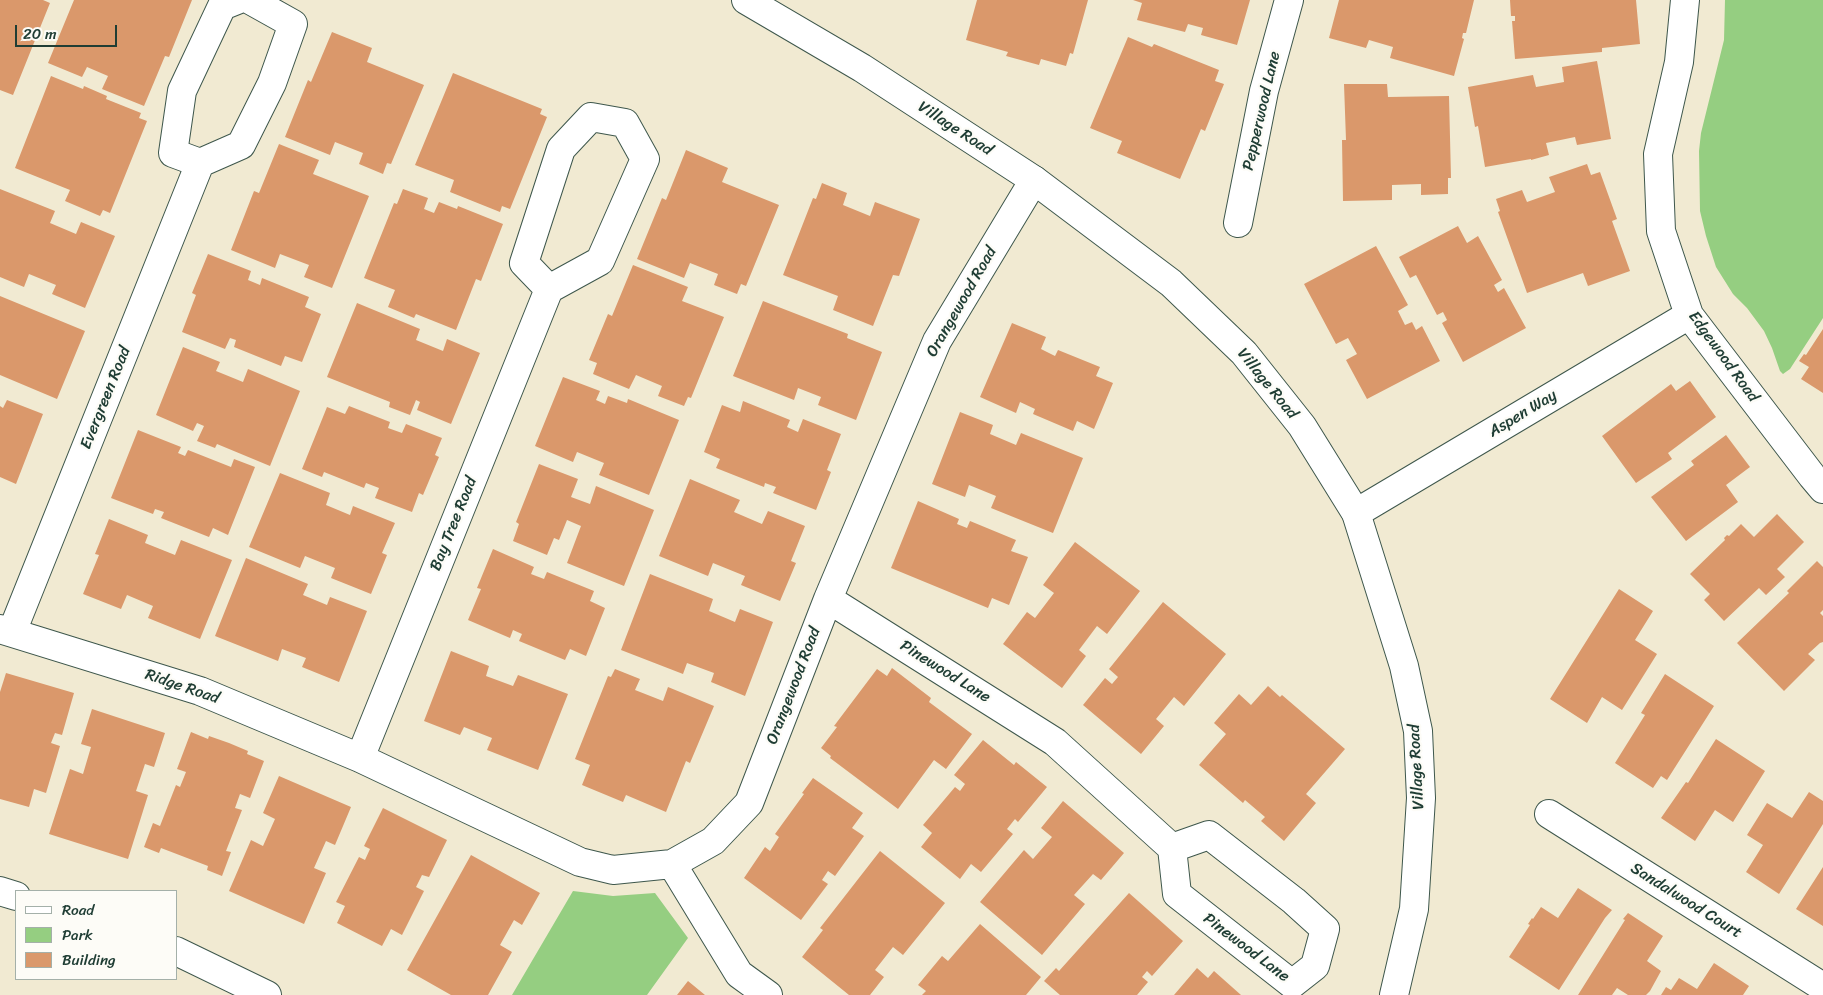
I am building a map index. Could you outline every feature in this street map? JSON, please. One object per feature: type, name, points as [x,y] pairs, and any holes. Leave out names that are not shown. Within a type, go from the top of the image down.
[{"type":"street","points":[[237,0],[222,6],[182,91],[172,153],[200,163],[241,145],[272,83],[293,24],[250,0]]},
{"type":"street","name":"Village Road","points":[[746,0],[862,68],[1034,180],[1170,284],[1244,353],[1302,426],[1356,513],[1404,666],[1418,731],[1422,798],[1414,909],[1394,995]]},
{"type":"street","name":"Pepperwood Lane","points":[[1238,223],[1264,91],[1289,0]]},
{"type":"street","name":"Edgewood Road","points":[[1685,0],[1680,62],[1658,154],[1660,231],[1689,315],[1823,489]]},
{"type":"street","points":[[591,117],[625,123],[645,159],[600,261],[549,290],[524,263],[561,149],[591,117]]},
{"type":"street","name":"Evergreen Road","points":[[6,631],[200,163]]},
{"type":"street","name":"Orangewood Road","points":[[360,758],[580,862],[613,870],[672,864],[713,841],[749,803],[828,599],[936,341],[1034,180]]},
{"type":"street","name":"Bay Tree Road","points":[[360,758],[549,290]]},
{"type":"street","name":"Aspen Way","points":[[1356,513],[1689,315]]},
{"type":"street","name":"Pinewood Lane","points":[[828,599],[1054,742],[1172,848],[1177,894],[1292,984],[1315,966],[1325,929],[1294,902],[1209,835],[1172,848]]},
{"type":"street","name":"Ridge Road","points":[[6,631],[200,691],[360,758]]},
{"type":"street","name":"Sandalwood Court","points":[[1549,814],[1823,987]]},
{"type":"street","points":[[672,864],[740,974],[768,995]]},
{"type":"street","points":[[0,891],[15,896]]},
{"type":"street","points":[[178,952],[267,995]]},
{"type":"green space","points":[[1725,0],[1823,0],[1823,318],[1790,369],[1783,374],[1780,371],[1764,331],[1747,308],[1733,294],[1716,267],[1700,211],[1699,151],[1701,133],[1724,40]]},
{"type":"green space","points":[[573,891],[613,896],[655,893],[688,938],[647,995],[512,995]]},
{"type":"building","points":[[0,0],[43,0],[50,3],[13,95],[0,90]]},
{"type":"building","points":[[74,0],[192,0],[169,57],[165,56],[144,106],[102,89],[108,76],[87,67],[82,77],[48,63]]},
{"type":"building","points":[[977,0],[1088,0],[1073,54],[1070,53],[1066,66],[1041,59],[1039,65],[1006,56],[1008,52],[966,40]]},
{"type":"building","points":[[1133,0],[1250,0],[1237,45],[1201,35],[1203,28],[1188,24],[1185,32],[1137,20],[1142,3]]},
{"type":"building","points":[[1339,0],[1474,0],[1466,33],[1463,33],[1462,38],[1464,39],[1454,76],[1390,58],[1393,47],[1369,40],[1366,48],[1329,38]]},
{"type":"building","points":[[1510,0],[1636,0],[1640,44],[1602,48],[1602,52],[1515,59],[1512,21],[1515,21],[1515,16],[1511,16]]},
{"type":"building","points":[[332,32],[372,48],[367,62],[424,85],[391,164],[387,163],[383,174],[359,164],[363,153],[335,142],[330,155],[285,137],[308,80],[311,82]]},
{"type":"building","points":[[1128,37],[1152,47],[1154,44],[1219,70],[1215,81],[1224,84],[1205,131],[1201,129],[1180,179],[1117,153],[1122,141],[1090,128]]},
{"type":"building","points":[[1597,61],[1611,139],[1577,145],[1575,137],[1546,143],[1549,155],[1531,160],[1485,167],[1478,126],[1475,127],[1468,87],[1533,75],[1536,87],[1564,82],[1562,67]]},
{"type":"building","points":[[453,73],[542,109],[540,114],[547,117],[510,209],[502,206],[500,212],[450,192],[454,180],[415,165]]},
{"type":"building","points":[[51,76],[83,89],[84,86],[107,96],[106,99],[141,113],[139,118],[147,121],[110,213],[103,210],[100,216],[65,201],[70,190],[15,168]]},
{"type":"building","points":[[1344,84],[1387,84],[1388,97],[1449,96],[1451,178],[1448,178],[1448,194],[1421,195],[1421,184],[1392,185],[1392,200],[1343,201],[1342,140],[1346,140]]},
{"type":"building","points":[[279,144],[319,160],[313,174],[369,196],[332,288],[304,277],[309,265],[280,254],[275,268],[231,250],[254,191],[259,193]]},
{"type":"building","points":[[686,150],[728,168],[722,182],[779,205],[746,286],[741,284],[737,294],[714,285],[718,274],[690,263],[684,278],[637,259],[662,198],[666,200]]},
{"type":"building","points":[[1587,164],[1591,175],[1600,172],[1617,219],[1612,221],[1630,271],[1588,286],[1583,273],[1527,293],[1498,212],[1500,211],[1496,199],[1522,190],[1527,202],[1555,192],[1549,177]]},
{"type":"building","points":[[822,183],[847,193],[843,205],[870,216],[875,202],[920,219],[899,276],[893,275],[873,326],[833,310],[838,296],[783,275],[813,198],[816,199]]},
{"type":"building","points":[[0,189],[55,211],[50,223],[76,234],[81,222],[115,236],[85,308],[52,294],[56,285],[29,274],[24,287],[0,277]]},
{"type":"building","points":[[403,189],[428,198],[424,209],[434,213],[439,202],[457,209],[458,206],[503,224],[481,281],[476,279],[456,330],[416,314],[414,318],[388,307],[395,290],[364,278],[394,203],[397,204]]},
{"type":"building","points":[[1458,226],[1467,243],[1478,236],[1502,280],[1494,285],[1498,292],[1504,288],[1526,328],[1463,362],[1442,323],[1447,320],[1443,312],[1437,315],[1416,275],[1410,278],[1399,257]]},
{"type":"building","points":[[1376,246],[1408,305],[1398,311],[1405,325],[1412,322],[1416,330],[1422,326],[1440,361],[1367,399],[1346,360],[1357,354],[1348,338],[1336,344],[1304,284]]},
{"type":"building","points":[[208,254],[251,271],[248,280],[260,285],[262,278],[309,297],[305,307],[321,314],[302,362],[285,356],[281,366],[234,347],[236,340],[230,338],[225,349],[182,332],[196,295],[192,293]]},
{"type":"building","points":[[633,265],[688,287],[682,301],[724,317],[691,398],[688,397],[684,406],[658,396],[662,386],[636,375],[629,389],[593,374],[597,363],[589,360],[608,314],[612,316]]},
{"type":"building","points":[[0,296],[85,331],[57,399],[0,375]]},
{"type":"building","points":[[763,301],[848,334],[847,338],[882,352],[856,420],[818,405],[821,397],[798,388],[794,400],[733,376]]},
{"type":"building","points":[[357,303],[420,329],[416,340],[443,351],[447,339],[480,353],[451,424],[417,410],[420,402],[416,400],[410,415],[389,407],[390,402],[327,377]]},
{"type":"building","points":[[1012,323],[1046,337],[1041,349],[1055,356],[1058,350],[1100,367],[1096,376],[1113,383],[1094,429],[1077,421],[1073,431],[1033,414],[1035,409],[1020,402],[1016,413],[980,397]]},
{"type":"building","points":[[1823,329],[1823,393],[1801,379],[1809,367],[1799,361],[1804,354],[1806,355]]},
{"type":"building","points":[[183,347],[220,362],[216,371],[243,382],[248,369],[300,391],[270,466],[217,444],[215,448],[197,441],[204,426],[197,423],[193,431],[156,415]]},
{"type":"building","points":[[563,377],[600,391],[596,400],[605,404],[608,396],[627,403],[628,399],[679,420],[649,495],[599,475],[604,463],[577,452],[573,462],[535,446]]},
{"type":"building","points":[[1690,381],[1716,417],[1668,453],[1672,459],[1636,483],[1602,436],[1671,384],[1676,391]]},
{"type":"building","points":[[7,400],[43,414],[16,484],[0,477],[0,406],[3,408]]},
{"type":"building","points":[[743,401],[790,420],[787,427],[798,432],[803,419],[841,434],[827,470],[831,472],[816,510],[773,493],[776,487],[765,483],[764,487],[716,468],[720,459],[704,452],[722,405],[740,412]]},
{"type":"building","points":[[349,406],[390,422],[388,428],[402,433],[406,424],[442,438],[435,455],[439,457],[423,495],[419,493],[412,512],[375,498],[379,488],[366,483],[364,488],[324,472],[322,477],[302,469],[327,407],[345,414]]},
{"type":"building","points":[[960,412],[993,425],[990,434],[1016,445],[1021,433],[1083,458],[1053,533],[991,508],[996,496],[969,485],[965,497],[932,484]]},
{"type":"building","points":[[138,430],[181,447],[178,453],[185,456],[188,450],[231,467],[234,459],[255,467],[228,535],[213,528],[209,537],[161,518],[164,512],[155,509],[153,514],[111,498]]},
{"type":"building","points":[[1726,435],[1750,467],[1726,485],[1738,502],[1686,541],[1651,497],[1694,465],[1691,461]]},
{"type":"building","points":[[539,464],[578,479],[571,497],[590,504],[596,486],[654,510],[624,586],[567,563],[581,526],[567,520],[559,540],[554,538],[547,555],[513,541],[519,524],[516,522]]},
{"type":"building","points":[[280,473],[330,493],[326,505],[350,515],[353,506],[395,523],[382,553],[387,555],[371,594],[331,578],[335,568],[305,556],[300,568],[249,547]]},
{"type":"building","points":[[690,479],[740,500],[734,512],[762,524],[768,511],[805,526],[791,561],[796,563],[780,601],[741,585],[745,576],[713,563],[708,576],[659,556]]},
{"type":"building","points":[[918,501],[959,519],[957,524],[967,528],[970,521],[1016,540],[1011,551],[1028,557],[1009,605],[992,598],[988,608],[891,568]]},
{"type":"building","points":[[1777,514],[1804,542],[1777,569],[1785,577],[1766,595],[1759,588],[1724,621],[1704,600],[1710,594],[1690,574],[1725,540],[1724,538],[1727,535],[1729,536],[1741,524],[1754,537]]},
{"type":"building","points":[[109,519],[148,535],[145,543],[175,555],[181,540],[232,560],[200,639],[148,618],[153,606],[127,595],[121,609],[83,594],[99,555],[95,554]]},
{"type":"building","points":[[1075,542],[1140,591],[1107,634],[1097,626],[1079,650],[1086,656],[1062,688],[1003,644],[1027,612],[1035,618],[1054,593],[1043,585]]},
{"type":"building","points":[[493,549],[534,567],[531,574],[544,579],[547,572],[594,591],[590,601],[605,608],[586,656],[570,649],[565,660],[519,641],[522,634],[513,630],[510,638],[468,620],[481,589],[477,588]]},
{"type":"building","points":[[246,558],[308,584],[303,595],[327,605],[330,597],[367,611],[339,682],[302,667],[306,658],[282,649],[278,661],[215,636]]},
{"type":"building","points":[[1817,561],[1823,567],[1823,610],[1820,613],[1823,616],[1823,642],[1808,654],[1815,660],[1784,691],[1737,643],[1789,593],[1787,591]]},
{"type":"building","points":[[650,574],[713,599],[709,611],[735,622],[740,609],[773,622],[745,696],[711,682],[714,673],[687,663],[683,674],[621,650]]},
{"type":"building","points":[[1619,589],[1653,611],[1635,640],[1657,654],[1622,710],[1602,697],[1587,723],[1550,699]]},
{"type":"building","points":[[1163,602],[1226,654],[1184,706],[1174,697],[1156,719],[1164,726],[1141,754],[1083,705],[1105,678],[1112,684],[1118,677],[1109,669]]},
{"type":"building","points":[[451,651],[489,666],[486,676],[513,686],[518,675],[568,694],[538,770],[487,750],[492,738],[464,727],[460,735],[424,721]]},
{"type":"building","points":[[892,668],[931,698],[929,702],[972,734],[946,769],[934,760],[898,809],[830,758],[831,756],[821,748],[837,727],[834,726],[877,669],[887,676]]},
{"type":"building","points":[[615,669],[640,679],[635,690],[663,701],[668,687],[714,706],[690,763],[686,761],[666,812],[626,795],[623,802],[582,785],[590,765],[575,759],[608,676],[611,677]]},
{"type":"building","points":[[6,673],[74,693],[62,735],[55,733],[51,743],[60,746],[46,793],[34,789],[29,807],[0,799],[0,692]]},
{"type":"building","points":[[1665,674],[1714,706],[1667,780],[1661,776],[1653,788],[1615,763],[1645,715],[1641,713]]},
{"type":"building","points":[[1268,686],[1280,697],[1282,695],[1345,749],[1306,794],[1316,803],[1284,841],[1261,821],[1265,817],[1245,800],[1243,803],[1199,765],[1226,734],[1214,723],[1239,694],[1251,705]]},
{"type":"building","points":[[92,709],[165,733],[154,767],[145,764],[136,791],[148,795],[128,859],[49,834],[70,769],[83,774],[91,747],[81,744]]},
{"type":"building","points":[[191,732],[208,739],[209,736],[229,743],[248,751],[247,754],[264,761],[250,798],[240,794],[235,808],[242,810],[226,851],[231,852],[222,876],[207,870],[208,866],[161,848],[159,853],[144,847],[153,823],[160,826],[176,785],[180,787],[186,772],[177,769]]},
{"type":"building","points":[[1716,739],[1765,771],[1733,822],[1715,810],[1695,841],[1661,818],[1686,782],[1688,783]]},
{"type":"building","points":[[983,740],[1014,765],[1016,762],[1047,787],[1018,822],[1015,819],[1007,829],[1013,834],[981,872],[971,864],[960,879],[921,847],[932,833],[923,825],[955,787],[960,791],[965,784],[954,775]]},
{"type":"building","points":[[279,776],[351,807],[335,845],[326,841],[314,868],[326,873],[304,924],[229,891],[251,840],[263,846],[275,819],[263,813]]},
{"type":"building","points":[[813,778],[863,813],[852,828],[864,836],[835,876],[828,871],[822,880],[828,884],[801,920],[744,878],[765,847],[770,851],[779,837],[775,834],[804,794],[802,793]]},
{"type":"building","points":[[1809,792],[1823,801],[1823,824],[1779,894],[1746,872],[1763,845],[1747,835],[1767,803],[1792,818]]},
{"type":"building","points":[[1063,801],[1124,853],[1101,880],[1093,874],[1074,895],[1085,904],[1042,955],[980,902],[1024,850],[1033,859],[1052,837],[1041,828]]},
{"type":"building","points":[[383,808],[447,840],[429,877],[422,875],[416,887],[424,891],[402,935],[391,929],[382,946],[337,923],[345,906],[336,902],[359,857],[365,860],[370,849],[364,846]]},
{"type":"building","points":[[880,851],[945,903],[903,955],[893,947],[875,970],[884,977],[870,995],[849,995],[802,957],[823,930],[820,928]]},
{"type":"building","points":[[471,855],[540,893],[522,925],[514,920],[500,945],[512,952],[488,995],[451,995],[407,970]]},
{"type":"building","points":[[1823,867],[1823,926],[1796,909]]},
{"type":"building","points":[[1578,888],[1612,910],[1559,990],[1509,957],[1530,925],[1528,924],[1541,907],[1558,918]]},
{"type":"building","points":[[1129,893],[1183,941],[1152,976],[1147,971],[1142,977],[1148,982],[1137,995],[1060,995],[1044,981],[1056,968],[1059,971]]},
{"type":"building","points":[[1628,913],[1663,936],[1647,961],[1661,971],[1650,991],[1646,995],[1628,995],[1617,988],[1612,995],[1578,995],[1625,920],[1623,919]]},
{"type":"building","points":[[980,924],[1041,977],[1026,995],[922,995],[926,991],[918,985],[942,956],[948,961]]},
{"type":"building","points":[[1714,963],[1749,986],[1743,995],[1661,995],[1666,987],[1671,990],[1679,978],[1697,989]]},
{"type":"building","points":[[1197,968],[1208,978],[1214,971],[1241,995],[1174,995]]},
{"type":"building","points":[[688,981],[705,995],[677,995]]}]
